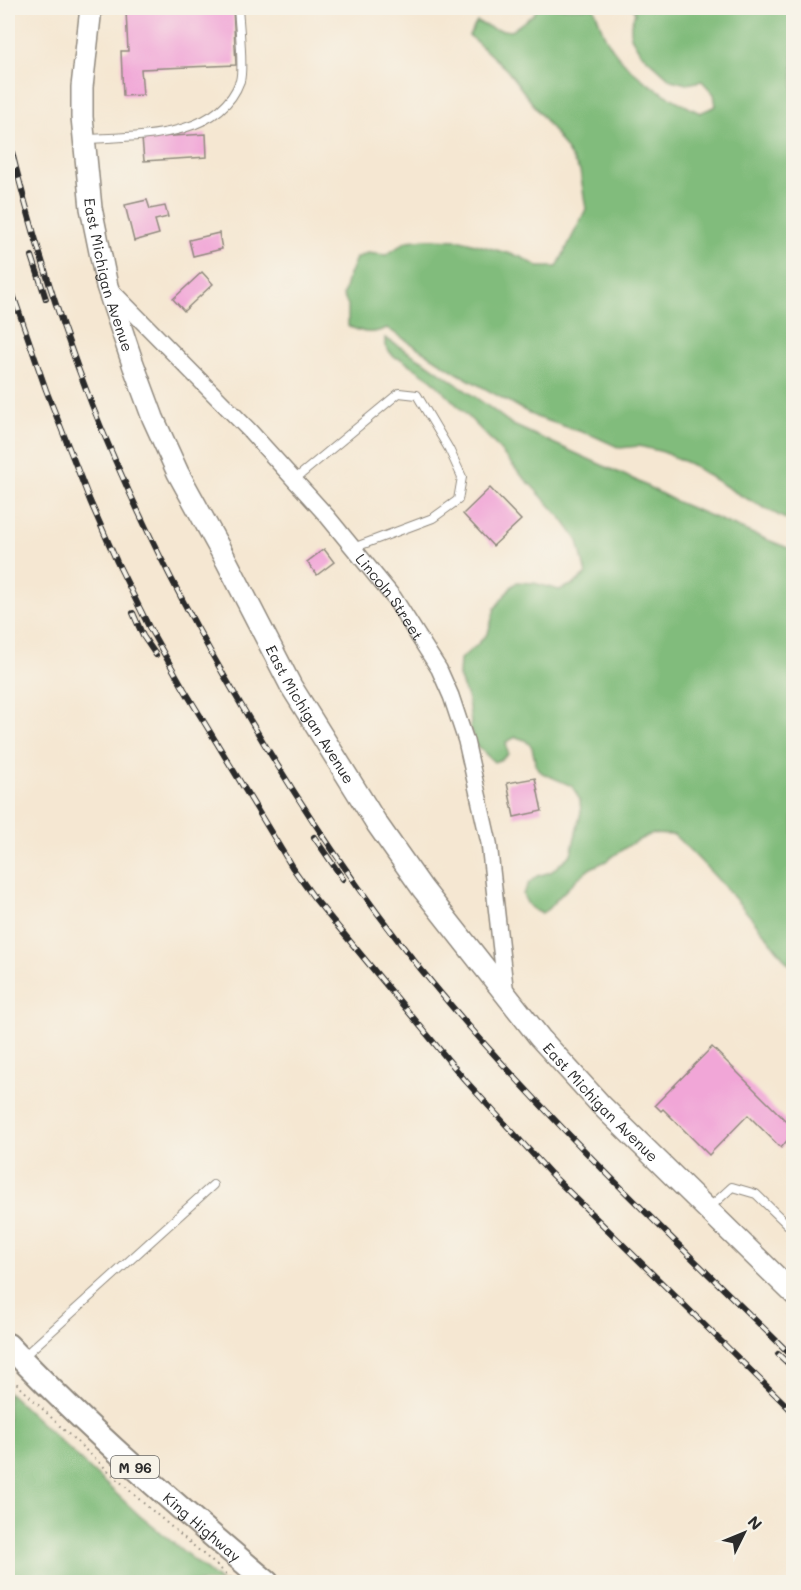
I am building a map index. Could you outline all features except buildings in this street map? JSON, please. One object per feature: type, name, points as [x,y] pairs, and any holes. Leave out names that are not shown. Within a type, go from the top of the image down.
[{"type":"main road","name":"King Highway","points":[[12,1360],[61,1399],[172,1502],[267,1582]]},
{"type":"street","name":"East Michigan Avenue","points":[[91,8],[82,87],[82,117],[91,208],[107,286],[153,418],[177,473],[227,562],[291,686],[377,824],[422,888],[540,1038],[601,1105],[794,1294]]},
{"type":"street","name":"Lincoln Street","points":[[107,286],[249,430],[353,548],[394,598],[439,669],[466,741],[489,843],[507,996]]},
{"type":"lane","points":[[84,139],[176,132],[218,111],[230,99],[240,80],[238,8]]},
{"type":"lane","points":[[294,480],[399,393],[417,394],[449,449],[462,477],[458,500],[433,518],[353,548]]},
{"type":"lane","points":[[12,1360],[213,1185]]},
{"type":"lane","points":[[707,1210],[732,1187],[756,1194],[794,1231]]},
{"type":"path","points":[[12,1360],[64,1430],[183,1539],[236,1582]]},
{"type":"green space","points":[[537,8],[594,8],[606,38],[624,63],[647,83],[700,113],[716,106],[714,94],[702,81],[687,84],[671,80],[640,52],[631,37],[631,24],[635,13],[633,8],[793,8],[793,523],[738,494],[690,464],[663,452],[639,446],[620,448],[594,436],[536,417],[457,373],[387,328],[368,332],[348,326],[348,305],[343,296],[356,258],[367,253],[386,255],[407,241],[461,240],[521,257],[539,267],[557,267],[586,209],[580,171],[555,133],[507,70],[469,35],[477,22],[494,29],[511,31],[534,14]]},
{"type":"green space","points":[[385,338],[428,364],[513,425],[635,480],[677,502],[793,550],[793,967],[719,880],[674,835],[651,834],[631,844],[578,878],[542,913],[532,909],[528,904],[523,894],[529,883],[537,876],[551,872],[571,854],[581,812],[580,800],[572,786],[542,773],[536,766],[532,747],[525,740],[516,737],[506,742],[508,754],[494,762],[475,744],[470,727],[468,700],[459,676],[460,659],[488,633],[495,608],[517,582],[534,583],[559,590],[574,584],[586,574],[578,541],[564,521],[493,442],[432,380],[401,359],[394,357],[385,346]]},
{"type":"green space","points":[[8,1392],[140,1516],[221,1582],[8,1582]]},
{"type":"railway","points":[[8,136],[56,306],[92,405],[125,482],[160,557],[199,631],[310,817],[387,926],[484,1043],[614,1181],[794,1358]]},
{"type":"railway","points":[[32,256],[46,299]]},
{"type":"railway","points":[[8,280],[46,390],[117,562],[150,629],[184,689],[292,867],[315,899],[464,1079],[551,1174],[794,1413]]},
{"type":"railway","points":[[133,613],[143,636],[156,655]]},
{"type":"railway","points":[[314,837],[343,879]]},
{"type":"railway","points":[[778,1354],[794,1369]]}]
